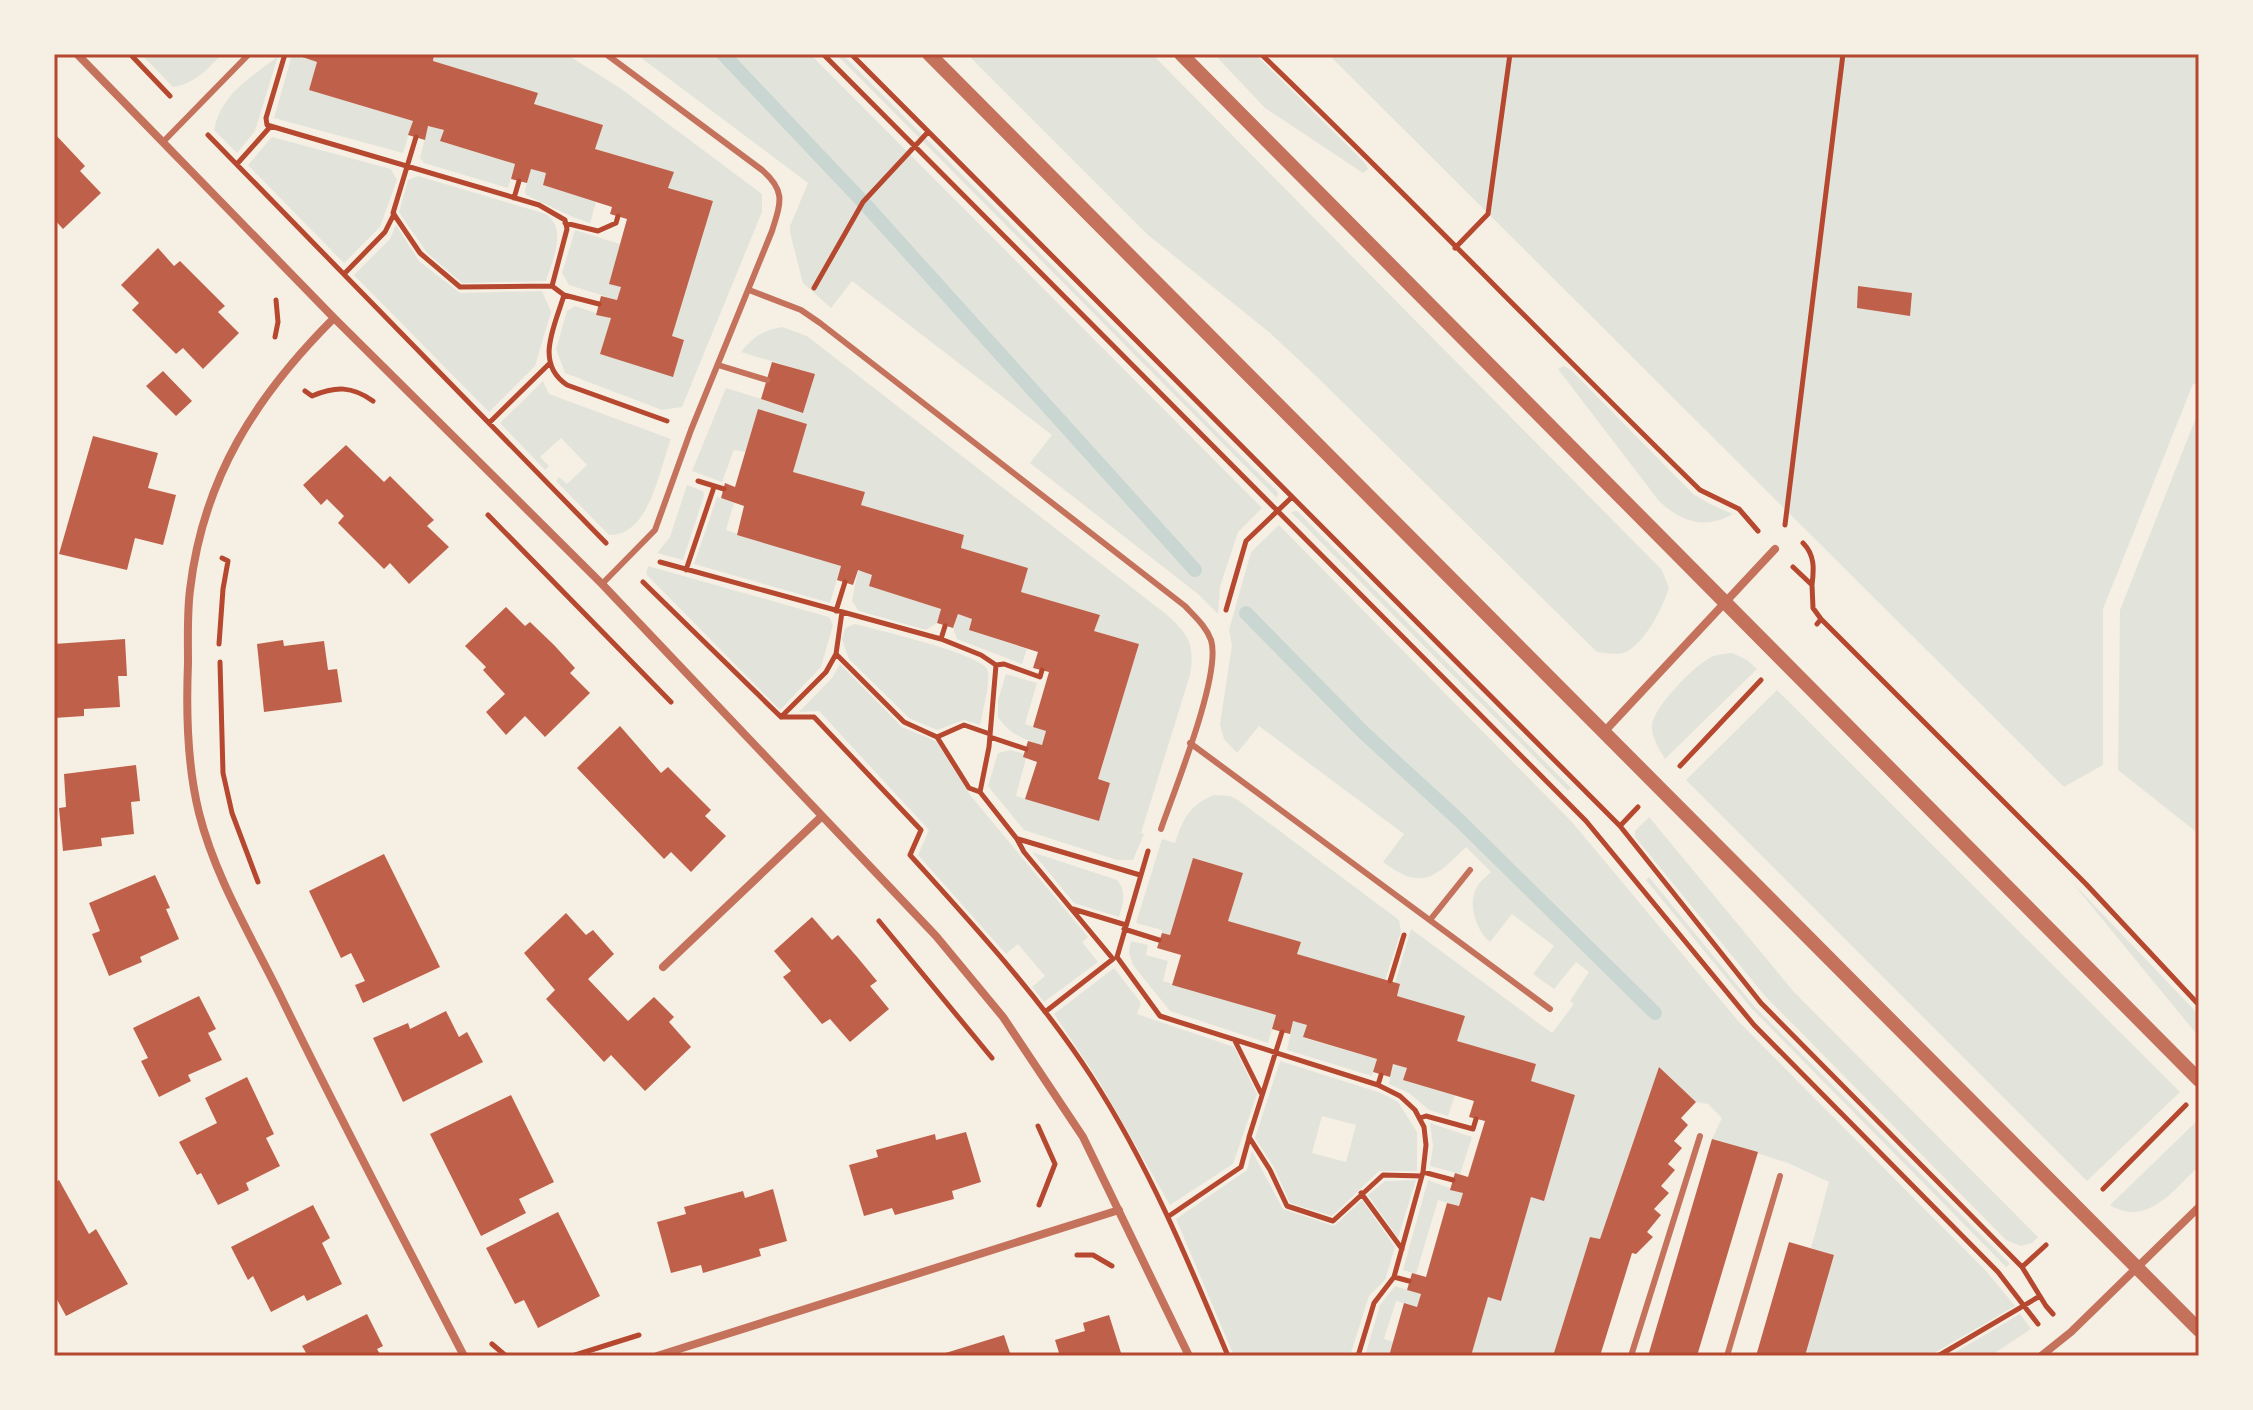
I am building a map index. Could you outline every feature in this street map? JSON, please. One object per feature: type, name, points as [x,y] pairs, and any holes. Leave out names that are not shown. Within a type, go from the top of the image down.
[{"type":"street","points":[[77,54],[334,318],[602,584],[936,936],[1003,1017],[1083,1137],[1189,1356]]},
{"type":"street","points":[[929,54],[2199,1330]]},
{"type":"street","points":[[1181,54],[2199,1080]]},
{"type":"street","points":[[334,318],[295,357],[233,446],[207,510],[190,591],[188,715],[196,795],[208,844],[332,1102],[464,1356]]},
{"type":"street","points":[[1604,732],[1775,549]]},
{"type":"street","points":[[663,967],[821,817]]},
{"type":"street","points":[[2041,1356],[2071,1332],[2199,1207]]},
{"type":"street","points":[[657,1356],[1119,1210]]},
{"type":"lane","points":[[163,142],[249,54]]},
{"type":"lane","points":[[602,584],[655,530],[691,430],[749,290],[780,208],[781,197],[777,185],[762,170],[606,54]]},
{"type":"lane","points":[[749,290],[801,310],[1185,606],[1206,629],[1213,648],[1208,682],[1161,829]]},
{"type":"lane","points":[[718,365],[767,380]]},
{"type":"lane","points":[[1190,743],[1550,1009]]},
{"type":"lane","points":[[1430,920],[1470,870]]},
{"type":"lane","points":[[1631,1356],[1700,1136]]},
{"type":"lane","points":[[1727,1356],[1780,1176]]},
{"type":"path","points":[[130,54],[596,532]]},
{"type":"path","points":[[285,54],[266,118],[270,127],[539,205],[565,223],[598,231],[616,223],[618,216]]},
{"type":"path","points":[[823,54],[1586,821],[1754,1025],[1986,1259],[2037,1323]]},
{"type":"path","points":[[851,54],[1620,826],[1761,1003],[2022,1267],[2049,1310]]},
{"type":"path","points":[[1261,54],[1700,490],[1739,509]]},
{"type":"path","points":[[1455,248],[1488,214],[1510,54]]},
{"type":"path","points":[[1783,523],[1843,54]]},
{"type":"path","points":[[237,164],[270,127]]},
{"type":"path","points":[[801,310],[863,202],[928,132]]},
{"type":"path","points":[[345,273],[385,232],[394,214],[416,137]]},
{"type":"path","points":[[514,198],[519,181]]},
{"type":"path","points":[[394,214],[420,253],[460,287],[552,286],[564,295],[599,304]]},
{"type":"path","points":[[552,286],[567,229],[565,223]]},
{"type":"path","points":[[267,290],[276,300],[278,310],[272,344]]},
{"type":"path","points":[[564,295],[547,352],[549,364],[557,378],[567,385],[691,430]]},
{"type":"path","points":[[489,423],[549,364]]},
{"type":"path","points":[[690,478],[724,489]]},
{"type":"path","points":[[686,570],[714,487]]},
{"type":"path","points":[[1213,648],[1246,541],[1292,497]]},
{"type":"path","points":[[198,545],[228,561],[219,645],[223,773],[232,813],[258,883]]},
{"type":"path","points":[[1810,550],[1814,567],[1813,608],[1819,622],[2086,884],[2199,1005]]},
{"type":"path","points":[[664,564],[941,639],[981,655],[996,665],[1004,664],[1040,677],[1042,670]]},
{"type":"path","points":[[1806,579],[1812,585]]},
{"type":"path","points":[[781,717],[826,672],[836,654],[845,582]]},
{"type":"path","points":[[941,639],[945,626]]},
{"type":"path","points":[[836,654],[904,722],[937,737],[969,788],[980,792],[1024,852],[1160,1016],[1378,1085],[1408,1102],[1420,1118],[1426,1135],[1423,1174],[1394,1277],[1374,1303],[1358,1356]]},
{"type":"path","points":[[980,792],[990,735],[996,665]]},
{"type":"path","points":[[1676,770],[1764,676]]},
{"type":"path","points":[[937,737],[964,725],[1026,749]]},
{"type":"path","points":[[1620,826],[1639,806]]},
{"type":"path","points":[[1017,839],[1140,875]]},
{"type":"path","points":[[1045,1012],[1115,958],[1148,849]]},
{"type":"path","points":[[1390,981],[1405,932],[1406,903]]},
{"type":"path","points":[[1072,909],[1159,940]]},
{"type":"path","points":[[1169,1216],[1241,1167],[1282,1032]]},
{"type":"path","points":[[1235,1040],[1262,1095]]},
{"type":"path","points":[[1378,1085],[1381,1075]]},
{"type":"path","points":[[2098,1193],[2190,1102]]},
{"type":"path","points":[[1420,1118],[1426,1116],[1473,1129],[1476,1119]]},
{"type":"path","points":[[1249,1137],[1270,1170],[1287,1206],[1308,1210],[1333,1221],[1383,1175],[1423,1174],[1453,1180]]},
{"type":"path","points":[[1361,1193],[1402,1249]]},
{"type":"path","points":[[2022,1267],[2046,1245]]},
{"type":"path","points":[[1070,1256],[1093,1255],[1104,1259],[1119,1276]]},
{"type":"path","points":[[1394,1277],[1409,1281]]},
{"type":"path","points":[[1938,1356],[2040,1296]]},
{"type":"path","points":[[486,1337],[506,1356]]},
{"type":"shaded area","points":[[141,54],[222,54],[194,79],[173,87]]},
{"type":"shaded area","points":[[434,54],[566,54],[620,88],[762,194],[762,212],[682,407],[662,410],[565,373],[556,349],[567,311],[575,306],[611,318],[601,354],[673,376],[684,340],[672,336],[668,188],[673,172],[595,149],[534,104],[537,94],[433,61]]},
{"type":"shaded area","points":[[636,54],[810,54],[1262,508],[1238,532],[1220,587],[1218,614],[1198,594],[1030,463],[1052,435],[852,281],[831,308],[803,283],[790,226],[808,183]]},
{"type":"shaded area","points":[[836,54],[842,54],[1278,492],[1277,498]]},
{"type":"shaded area","points":[[967,54],[1152,54],[1662,570],[1669,588],[1658,614],[1635,646],[1624,653],[1597,652],[1316,376],[1269,332],[1148,235]]},
{"type":"shaded area","points":[[1214,54],[1255,54],[1368,169],[1363,173],[1265,108]]},
{"type":"shaded area","points":[[1328,54],[2199,54],[2199,383],[2193,384],[2103,609],[2103,765],[2064,787]]},
{"type":"shaded area","points":[[292,55],[317,62],[309,90],[413,121],[403,153],[274,118]]},
{"type":"shaded area","points":[[278,56],[255,131],[237,153],[214,130],[218,117],[238,87]]},
{"type":"shaded area","points":[[428,126],[444,130],[441,141],[515,164],[508,188],[424,163],[420,158]]},
{"type":"shaded area","points":[[272,137],[391,169],[397,180],[380,227],[344,263],[248,165]]},
{"type":"shaded area","points":[[531,169],[546,173],[543,185],[596,202],[590,223],[526,195]]},
{"type":"shaded area","points":[[418,176],[546,214],[553,220],[557,237],[546,281],[462,283],[427,253],[399,212],[408,180]]},
{"type":"shaded area","points":[[396,225],[419,261],[460,293],[542,291],[551,312],[535,366],[489,412],[354,275],[390,239]]},
{"type":"shaded area","points":[[575,230],[620,244],[610,284],[621,287],[617,300],[569,285],[562,273]]},
{"type":"shaded area","points":[[782,327],[807,336],[1166,614],[1185,634],[1192,655],[1190,675],[1141,833],[1144,834],[1133,860],[1117,860],[1024,830],[988,786],[998,753],[1011,750],[1024,754],[1026,758],[1016,796],[1099,820],[1098,779],[1139,644],[1094,631],[1100,615],[1021,592],[1028,568],[961,548],[964,535],[861,505],[865,492],[793,472],[807,424],[758,409],[745,452],[734,450],[722,482],[692,471],[726,388],[803,412],[814,374],[741,352],[759,335]]},
{"type":"shaded area","points":[[1564,366],[1693,494],[1733,514],[1713,522],[1694,521],[1676,514],[1659,501],[1558,369]]},
{"type":"shaded area","points":[[543,381],[549,394],[671,439],[651,499],[634,525],[623,532],[609,535],[556,481],[559,477],[567,484],[587,465],[561,438],[540,457],[549,466],[545,470],[500,423]]},
{"type":"shaded area","points":[[2199,410],[2199,834],[2118,770],[2120,610]]},
{"type":"shaded area","points":[[687,485],[703,491],[704,496],[683,560],[657,553],[670,537]]},
{"type":"shaded area","points":[[717,497],[734,503],[726,530],[841,566],[830,603],[694,564]]},
{"type":"shaded area","points":[[1297,511],[1571,788],[1568,791],[1291,512]]},
{"type":"shaded area","points":[[1279,525],[1572,822],[1739,1022],[1986,1271],[2015,1306],[1929,1356],[1805,1356],[1834,1255],[1811,1248],[1829,1182],[1788,1163],[1712,1139],[1722,1118],[1708,1104],[1696,1102],[1659,1067],[1600,1239],[1590,1237],[1553,1356],[1471,1356],[1488,1297],[1531,1197],[1544,1200],[1575,1095],[1531,1081],[1536,1064],[1457,1041],[1464,1017],[1397,996],[1400,985],[1395,983],[1411,929],[1552,1033],[1574,1004],[1570,1001],[1589,972],[1576,962],[1554,989],[1533,974],[1554,946],[1512,914],[1490,942],[1485,937],[1474,916],[1473,901],[1478,885],[1491,872],[1466,847],[1437,873],[1428,877],[1408,877],[1383,862],[1404,834],[1259,726],[1237,753],[1224,739],[1220,724],[1232,645],[1229,630],[1251,552]]},
{"type":"shaded area","points":[[648,566],[829,617],[833,625],[821,667],[780,710],[646,574]]},
{"type":"shaded area","points":[[858,570],[872,575],[870,586],[941,609],[937,623],[926,630],[859,611],[852,601]]},
{"type":"shaded area","points":[[958,614],[972,619],[969,630],[1027,649],[1022,664],[957,639],[953,628]]},
{"type":"shaded area","points":[[855,624],[947,649],[980,663],[987,669],[988,680],[980,725],[964,720],[937,730],[909,718],[849,659],[842,639],[845,628]]},
{"type":"shaded area","points":[[1732,653],[1757,669],[1665,759],[1652,729],[1659,708],[1701,664],[1714,656]]},
{"type":"shaded area","points":[[840,664],[902,727],[936,741],[971,796],[1088,937],[1082,942],[1098,962],[1044,1002],[1032,987],[1045,976],[1018,944],[1006,954],[918,855],[929,830],[819,711],[799,712],[832,678]]},
{"type":"shaded area","points":[[1006,674],[1037,683],[1025,724],[1046,731],[1042,745],[1017,735],[998,717],[998,700]]},
{"type":"shaded area","points":[[1777,690],[2180,1092],[2087,1181],[1686,780]]},
{"type":"shaded area","points":[[1214,795],[1238,800],[1399,920],[1401,931],[1385,980],[1297,954],[1300,942],[1228,921],[1243,873],[1193,858],[1170,935],[1136,923],[1162,839],[1175,843],[1188,814],[1198,803]]},
{"type":"shaded area","points":[[1649,817],[1794,992],[2038,1237],[2032,1243],[2021,1246],[2006,1240],[1765,996],[1635,837],[1635,831]]},
{"type":"shaded area","points":[[1032,852],[1117,880],[1123,893],[1119,917],[1074,903]]},
{"type":"shaded area","points":[[1649,877],[1754,1006],[2010,1264],[2006,1267],[1751,1008],[1646,880]]},
{"type":"shaded area","points":[[2071,881],[2199,1015],[2199,1037]]},
{"type":"shaded area","points":[[1131,941],[1148,945],[1146,955],[1168,961],[1163,981],[1276,1015],[1268,1043],[1170,1011],[1133,965],[1129,952]]},
{"type":"shaded area","points":[[1114,968],[1141,1003],[1137,1014],[1234,1047],[1257,1094],[1233,1164],[1170,1205],[1097,1078],[1054,1014]]},
{"type":"shaded area","points":[[1293,1021],[1307,1025],[1304,1038],[1377,1059],[1372,1076],[1287,1050]]},
{"type":"shaded area","points":[[1280,1061],[1381,1093],[1398,1102],[1417,1132],[1417,1171],[1379,1171],[1332,1216],[1290,1203],[1274,1167],[1255,1138]],"holes":[[[1322,1116],[1356,1125],[1346,1162],[1312,1153]]]},
{"type":"shaded area","points":[[1393,1064],[1407,1068],[1404,1080],[1455,1095],[1448,1116],[1429,1110],[1409,1093],[1389,1084]]},
{"type":"shaded area","points":[[2199,1119],[2199,1164],[2178,1187],[2147,1209],[2123,1211],[2110,1205]]},
{"type":"shaded area","points":[[1430,1123],[1472,1137],[1460,1174],[1430,1166],[1433,1146]]},
{"type":"shaded area","points":[[1252,1151],[1283,1209],[1334,1226],[1362,1200],[1395,1247],[1385,1280],[1369,1296],[1350,1356],[1234,1356],[1176,1219],[1247,1170]]},
{"type":"shaded area","points":[[1416,1180],[1398,1238],[1368,1195],[1385,1181]]},
{"type":"shaded area","points":[[1428,1180],[1463,1193],[1459,1206],[1438,1200],[1416,1274],[1403,1270]]},
{"type":"shaded area","points":[[1395,1286],[1421,1294],[1417,1307],[1396,1301],[1384,1339],[1393,1342],[1389,1356],[1365,1356],[1380,1305]]},
{"type":"shaded area","points":[[2020,1314],[2031,1329],[1990,1356],[1949,1356]]},
{"type":"building","points":[[303,54],[434,54],[433,61],[538,93],[534,104],[603,125],[595,149],[674,172],[668,188],[713,201],[672,336],[684,340],[673,377],[600,354],[611,318],[596,315],[601,296],[617,300],[621,287],[609,284],[627,219],[610,214],[612,207],[543,185],[546,173],[531,169],[527,183],[511,179],[515,164],[440,141],[444,130],[428,126],[425,140],[408,135],[413,121],[309,90],[317,62],[302,57]]},
{"type":"building","points":[[54,133],[85,166],[80,171],[101,193],[63,229],[54,219]]},
{"type":"building","points":[[158,248],[174,266],[180,261],[225,306],[218,312],[239,333],[203,369],[183,348],[176,354],[132,310],[139,303],[121,285]]},
{"type":"building","points":[[1858,286],[1912,293],[1910,316],[1857,308]]},
{"type":"building","points":[[772,362],[815,374],[803,413],[761,399]]},
{"type":"building","points":[[163,371],[192,401],[176,416],[146,386]]},
{"type":"building","points":[[758,409],[807,424],[793,472],[865,492],[861,505],[964,535],[961,548],[1028,568],[1021,592],[1100,615],[1094,631],[1139,644],[1098,779],[1110,783],[1099,821],[1025,799],[1037,762],[1023,757],[1028,741],[1042,745],[1046,731],[1033,727],[1049,672],[1033,668],[1038,652],[969,630],[972,619],[958,614],[953,628],[937,623],[941,609],[869,586],[872,575],[858,570],[853,585],[837,580],[841,566],[737,535],[744,506],[721,498],[725,483],[735,487]]},
{"type":"building","points":[[93,436],[158,453],[148,488],[176,495],[163,545],[135,538],[127,570],[59,554]]},
{"type":"building","points":[[346,445],[384,482],[390,476],[434,520],[427,526],[449,547],[409,584],[390,563],[384,569],[338,523],[344,516],[327,499],[321,505],[303,485]]},
{"type":"building","points":[[506,607],[525,626],[530,622],[554,645],[575,668],[570,673],[590,693],[545,737],[525,716],[506,735],[486,712],[505,694],[483,670],[486,667],[465,646]]},
{"type":"building","points":[[125,639],[127,676],[118,676],[120,707],[84,709],[84,716],[54,718],[54,644]]},
{"type":"building","points":[[283,640],[284,646],[324,641],[328,670],[337,669],[342,702],[264,712],[257,644]]},
{"type":"building","points":[[620,726],[661,773],[668,767],[711,810],[705,816],[726,836],[691,872],[671,852],[664,859],[577,768]]},
{"type":"building","points":[[136,765],[140,801],[131,802],[134,834],[101,838],[102,846],[63,851],[59,808],[66,807],[64,774]]},
{"type":"building","points":[[384,854],[440,967],[363,1003],[355,985],[365,981],[351,953],[341,958],[309,891]]},
{"type":"building","points":[[1193,858],[1243,873],[1228,921],[1301,942],[1297,954],[1400,984],[1397,996],[1465,1016],[1457,1041],[1536,1064],[1531,1081],[1575,1095],[1544,1201],[1531,1197],[1501,1301],[1488,1297],[1471,1356],[1389,1356],[1404,1303],[1417,1307],[1421,1294],[1407,1290],[1412,1273],[1426,1277],[1447,1203],[1459,1206],[1463,1193],[1450,1190],[1455,1173],[1468,1177],[1485,1121],[1469,1117],[1474,1101],[1403,1080],[1407,1068],[1393,1064],[1390,1077],[1373,1072],[1377,1059],[1303,1037],[1307,1025],[1293,1021],[1290,1034],[1282,1032],[1272,1029],[1276,1015],[1172,985],[1181,955],[1157,948],[1162,933],[1170,935]]},
{"type":"building","points":[[155,875],[170,908],[166,909],[179,939],[140,957],[142,962],[109,976],[92,934],[100,931],[89,903]]},
{"type":"building","points":[[566,913],[586,935],[593,930],[614,954],[588,979],[628,1021],[654,997],[674,1017],[669,1022],[691,1047],[645,1091],[611,1055],[604,1062],[546,999],[555,990],[524,953]]},
{"type":"building","points":[[812,917],[832,940],[838,935],[858,958],[877,981],[870,986],[889,1009],[850,1042],[830,1019],[822,1024],[783,977],[791,971],[774,951]]},
{"type":"building","points":[[199,996],[216,1029],[208,1033],[222,1060],[188,1075],[191,1081],[159,1097],[141,1061],[148,1058],[133,1028]]},
{"type":"building","points":[[446,1011],[459,1037],[467,1032],[483,1062],[403,1102],[373,1038],[408,1023],[410,1029]]},
{"type":"building","points":[[1659,1067],[1696,1102],[1681,1118],[1688,1125],[1674,1141],[1682,1148],[1668,1164],[1675,1170],[1661,1186],[1669,1193],[1654,1209],[1661,1215],[1647,1232],[1653,1237],[1636,1254],[1632,1253],[1600,1356],[1553,1356],[1590,1237],[1600,1239]]},
{"type":"building","points":[[247,1077],[274,1134],[266,1138],[280,1166],[246,1183],[249,1190],[218,1205],[179,1142],[217,1123],[205,1098]]},
{"type":"building","points":[[511,1095],[554,1182],[519,1199],[526,1213],[481,1236],[430,1134]]},
{"type":"building","points":[[966,1132],[981,1182],[952,1191],[954,1199],[895,1215],[892,1208],[864,1216],[849,1165],[878,1157],[876,1150],[935,1134],[936,1140]]},
{"type":"building","points":[[1712,1139],[1758,1152],[1697,1356],[1648,1356]]},
{"type":"building","points":[[59,1180],[89,1234],[96,1229],[128,1284],[66,1316],[54,1294],[54,1183]]},
{"type":"building","points":[[773,1189],[787,1241],[759,1249],[761,1256],[703,1273],[701,1265],[671,1273],[657,1222],[686,1214],[684,1207],[743,1191],[745,1198]]},
{"type":"building","points":[[313,1205],[330,1238],[322,1243],[342,1284],[307,1301],[304,1295],[271,1312],[253,1276],[248,1280],[231,1247]]},
{"type":"building","points":[[558,1212],[600,1296],[538,1328],[524,1300],[515,1304],[486,1248]]},
{"type":"building","points":[[1789,1242],[1834,1255],[1805,1356],[1756,1356]]},
{"type":"building","points":[[367,1314],[383,1346],[377,1349],[381,1356],[308,1356],[302,1346]]},
{"type":"building","points":[[1109,1315],[1122,1356],[1060,1356],[1055,1340],[1085,1331],[1083,1323]]},
{"type":"building","points":[[1004,1335],[1011,1356],[939,1356],[939,1355]]},
{"type":"waterway","points":[[723,54],[863,202],[1195,570]]},
{"type":"waterway","points":[[1246,613],[1364,733],[1460,821],[1655,1013]]}]
